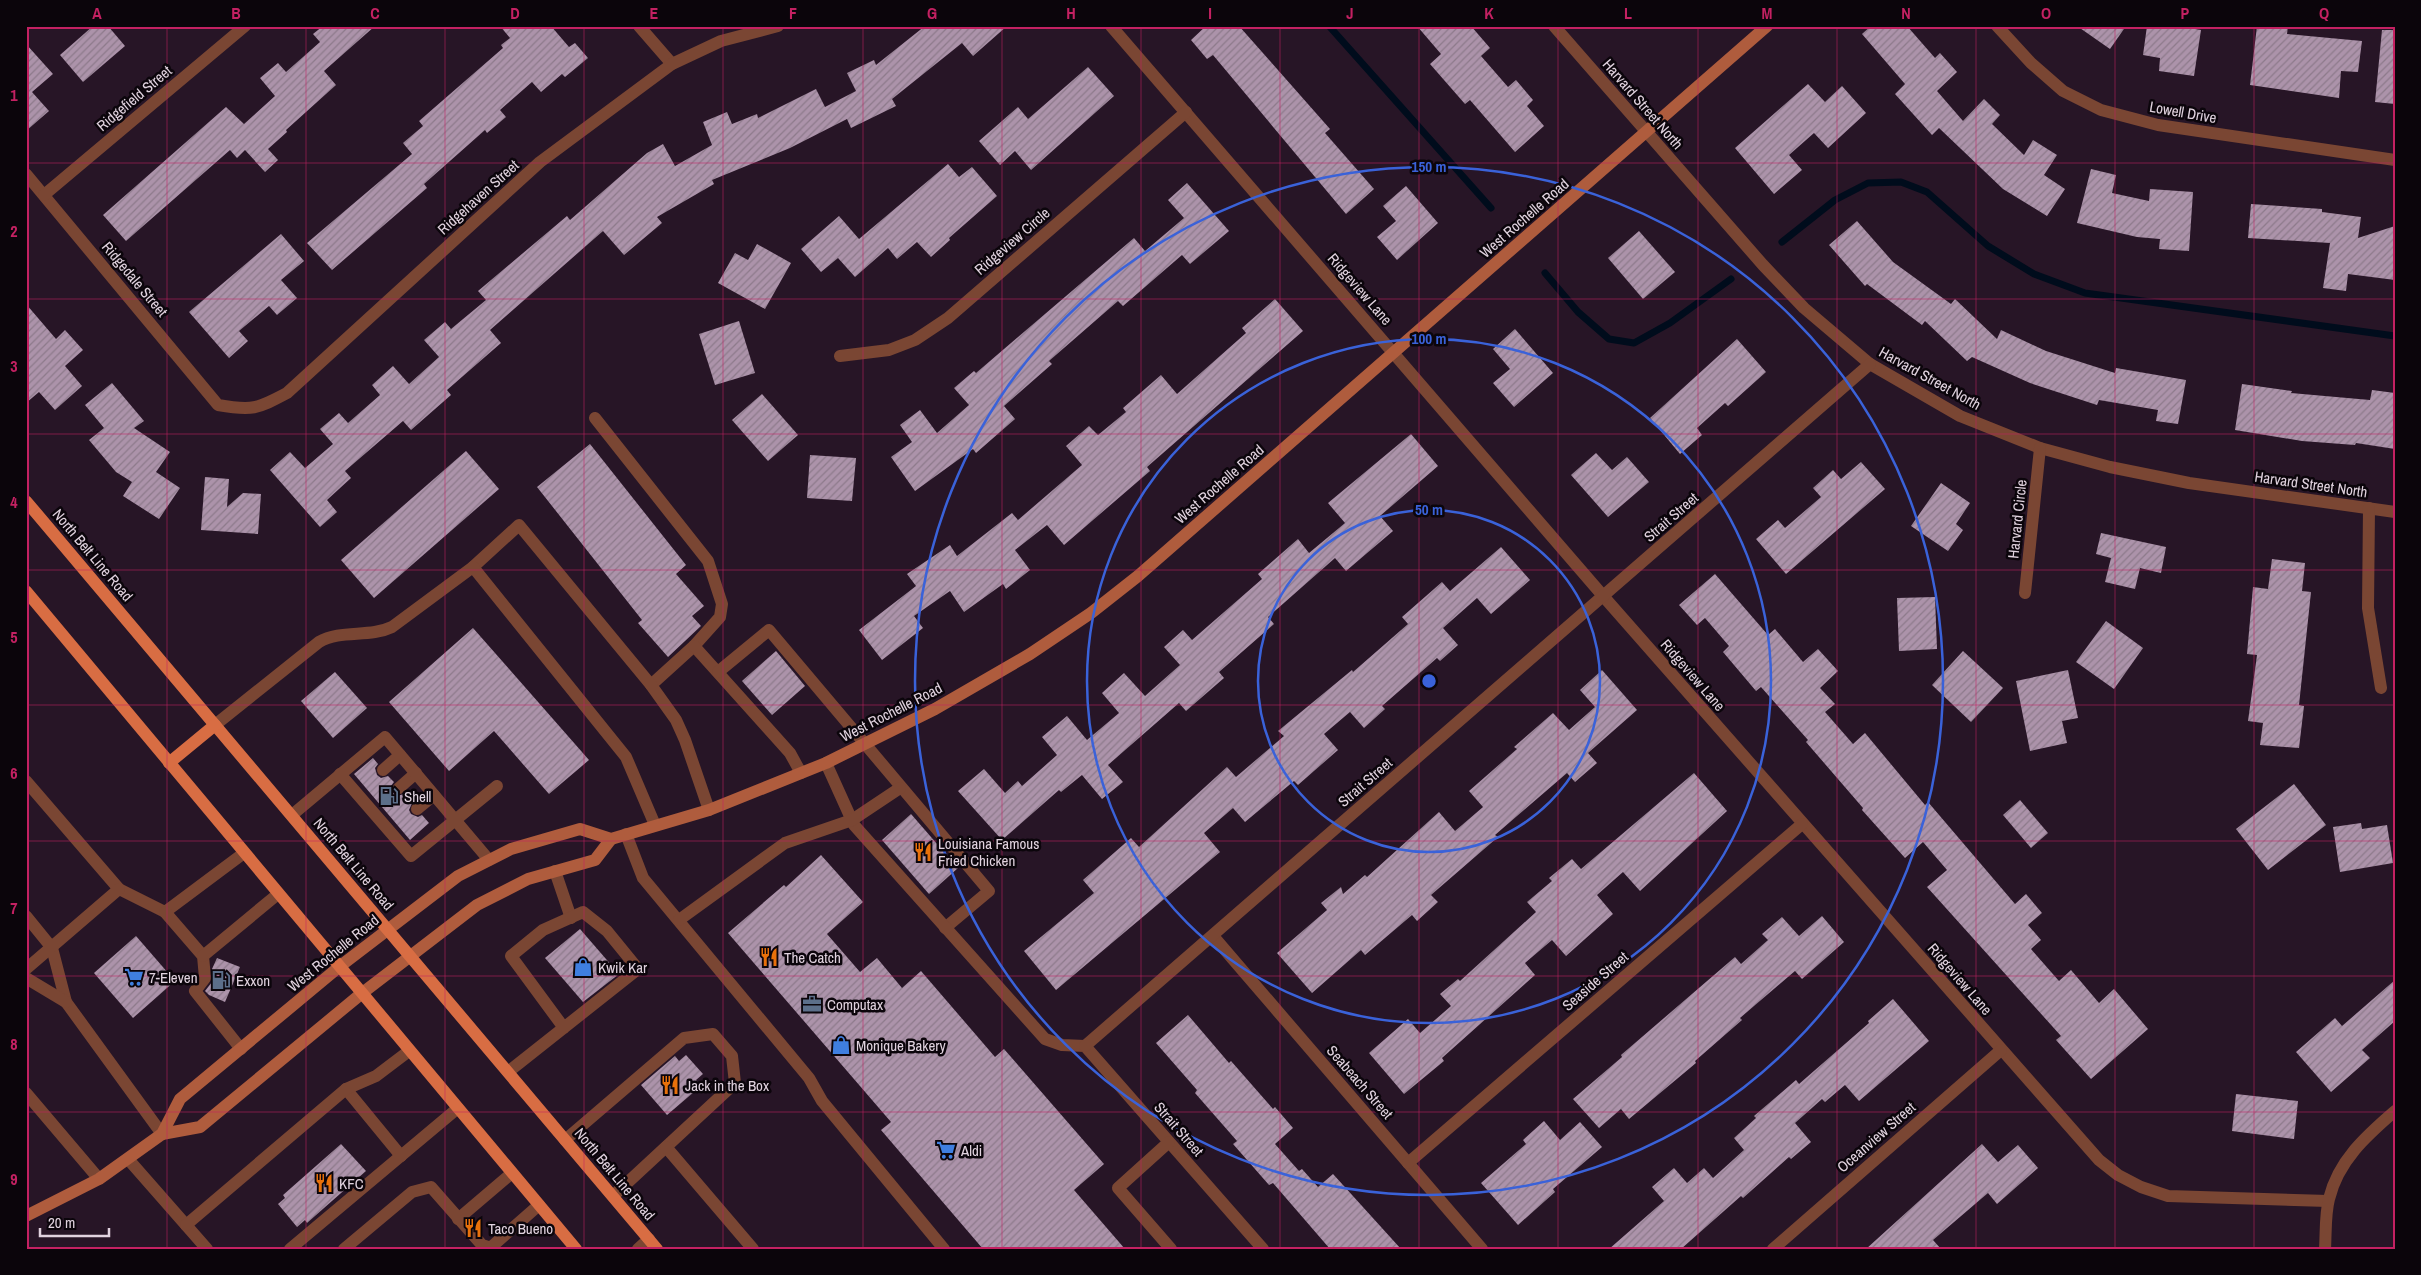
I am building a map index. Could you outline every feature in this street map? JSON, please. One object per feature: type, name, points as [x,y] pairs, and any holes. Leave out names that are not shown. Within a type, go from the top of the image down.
[{"type":"main road","name":"North Belt Line Road","points":[[26,501],[653,1244]]},
{"type":"main road","points":[[26,591],[576,1249]]},
{"type":"main road","points":[[169,763],[215,725]]},
{"type":"street","name":"Ridgefield Street","points":[[44,195],[245,26]]},
{"type":"street","points":[[639,26],[672,64]]},
{"type":"street","name":"Ridgehaven Street","points":[[218,405],[244,410],[259,408],[287,393],[540,162],[672,64],[721,41],[778,26]]},
{"type":"street","name":"Ridgeview Lane","points":[[1111,26],[1604,598],[2099,1160],[2118,1175],[2141,1187],[2168,1196],[2328,1200]]},
{"type":"street","name":"Harvard Street North","points":[[1554,26],[1763,265],[1804,308],[1870,364],[1960,416],[2040,448],[2110,467],[2189,483],[2395,512]]},
{"type":"street","name":"West Rochelle Road","points":[[26,1216],[99,1179],[162,1134],[180,1099],[339,967],[458,876],[511,849],[580,829],[611,838],[709,810],[801,774],[935,709],[1030,654],[1091,613],[1146,570],[1767,26]]},
{"type":"street","name":"Lowell Drive","points":[[1997,26],[2031,63],[2063,91],[2101,110],[2167,126],[2395,160]]},
{"type":"street","name":"Ridgeview Circle","points":[[840,356],[888,350],[915,340],[948,318],[1186,112]]},
{"type":"street","name":"Ridgedale Street","points":[[26,174],[218,405]]},
{"type":"street","name":"Strait Street","points":[[1263,1249],[1085,1046],[1604,598],[1870,364]]},
{"type":"street","points":[[596,418],[708,561],[722,604],[720,617],[694,646],[651,685]]},
{"type":"street","name":"Harvard Circle","points":[[2026,593],[2040,448]]},
{"type":"street","points":[[2369,508],[2368,608],[2381,688]]},
{"type":"street","points":[[215,725],[329,636],[380,633],[392,627],[473,567],[519,525],[651,685],[676,720],[709,810]]},
{"type":"street","points":[[473,567],[626,757],[655,825]]},
{"type":"street","points":[[718,672],[769,630],[863,745],[989,892],[945,928]]},
{"type":"street","points":[[694,646],[790,753],[801,774]]},
{"type":"street","points":[[292,815],[385,737],[489,860]]},
{"type":"street","points":[[383,770],[400,755]]},
{"type":"street","points":[[826,763],[852,820],[945,928],[1045,1039],[1062,1045],[1085,1046]]},
{"type":"street","points":[[340,774],[360,789],[376,807],[394,828],[411,856],[497,786]]},
{"type":"street","points":[[399,788],[416,774]]},
{"type":"street","points":[[26,781],[119,889],[165,912],[203,956],[205,978],[195,991],[241,1048]]},
{"type":"street","points":[[679,920],[785,843],[852,820],[900,788]]},
{"type":"street","points":[[417,809],[434,795]]},
{"type":"street","name":"Seaside Street","points":[[1408,1163],[1802,824]]},
{"type":"street","points":[[626,834],[643,878],[809,1078],[822,1101],[944,1249]]},
{"type":"street","name":"West Rochelle Road","points":[[162,1134],[200,1128],[361,994],[477,905],[528,879],[594,860],[611,838]]},
{"type":"street","points":[[165,912],[244,853]]},
{"type":"street","points":[[554,871],[571,918]]},
{"type":"street","points":[[26,969],[119,889]]},
{"type":"street","points":[[203,956],[278,894]]},
{"type":"street","points":[[508,1072],[564,1028],[638,969],[607,931],[583,912],[543,930],[511,956],[564,1028]]},
{"type":"street","points":[[26,916],[52,948],[66,1002],[162,1134]]},
{"type":"street","name":"Seabeach Street","points":[[1213,936],[1482,1249]]},
{"type":"street","points":[[26,978],[66,1002]]},
{"type":"street","points":[[565,1140],[684,1038],[713,1034],[732,1056],[735,1083],[613,1196]]},
{"type":"street","name":"Oceanview Street","points":[[1773,1249],[2001,1050]]},
{"type":"street","points":[[186,1225],[346,1089],[376,1076],[409,1051]]},
{"type":"street","points":[[346,1089],[401,1156]]},
{"type":"street","points":[[26,1093],[99,1179]]},
{"type":"street","points":[[290,1249],[458,1108]]},
{"type":"street","points":[[2325,1249],[2328,1200],[2336,1177],[2348,1157],[2369,1134],[2395,1112]]},
{"type":"street","points":[[1169,1142],[1118,1188],[1171,1249]]},
{"type":"street","points":[[666,1147],[753,1249]]},
{"type":"street","points":[[128,1159],[207,1249]]},
{"type":"street","points":[[458,1219],[512,1173]]},
{"type":"street","points":[[344,1249],[412,1192],[431,1187],[482,1245],[491,1248],[539,1205]]},
{"type":"street","points":[[638,1249],[653,1244]]},
{"type":"building","points":[[93,26],[108,26],[125,46],[83,82],[60,55]]},
{"type":"building","points":[[323,26],[375,26],[324,71],[336,85],[268,149],[278,160],[265,172],[245,150],[237,158],[230,150],[126,241],[103,215],[226,107],[244,124],[275,96],[260,78],[278,63],[286,72],[320,42],[313,34]]},
{"type":"building","points":[[500,26],[551,26],[569,47],[575,43],[588,58],[565,77],[562,74],[541,92],[532,82],[500,110],[506,117],[487,133],[485,130],[424,184],[427,188],[332,270],[307,243],[412,154],[403,143],[423,126],[419,121],[503,48],[501,45],[510,38]]},
{"type":"building","points":[[925,26],[1007,26],[973,56],[962,43],[892,99],[896,106],[851,128],[847,119],[790,148],[712,180],[714,184],[657,217],[662,223],[624,255],[603,231],[490,330],[501,343],[447,390],[451,395],[411,430],[403,421],[345,471],[351,478],[327,500],[337,512],[320,527],[270,470],[290,452],[305,468],[333,444],[320,429],[339,413],[348,423],[380,395],[372,385],[393,366],[409,384],[439,357],[424,340],[445,322],[451,329],[486,300],[478,291],[567,216],[570,220],[647,153],[663,144],[675,166],[712,145],[703,122],[727,112],[732,124],[757,114],[758,118],[816,89],[825,107],[856,91],[847,73],[874,60],[876,65]]},
{"type":"building","points":[[1206,26],[1239,26],[1330,129],[1325,133],[1374,189],[1346,214],[1213,55],[1207,59],[1191,40]]},
{"type":"building","points":[[1417,26],[1471,26],[1490,48],[1481,56],[1508,87],[1516,80],[1533,100],[1527,106],[1544,126],[1515,152],[1470,100],[1465,104],[1430,64],[1441,54]]},
{"type":"building","points":[[1871,26],[1907,26],[1935,58],[1940,53],[1957,72],[1937,91],[1963,121],[1984,99],[2000,115],[1992,124],[2024,155],[2033,140],[2057,155],[2044,175],[2065,189],[2047,216],[2003,189],[1939,128],[1932,135],[1895,94],[1905,84],[1862,34]]},
{"type":"building","points":[[2077,26],[2126,26],[2110,49]]},
{"type":"building","points":[[2147,26],[2177,26],[2201,30],[2194,76],[2159,71],[2160,58],[2143,55]]},
{"type":"building","points":[[2257,26],[2288,26],[2287,34],[2362,41],[2358,72],[2341,71],[2339,98],[2250,85]]},
{"type":"building","points":[[2382,30],[2395,30],[2395,104],[2375,102]]},
{"type":"building","points":[[26,44],[53,74],[32,92],[49,111],[26,131]]},
{"type":"building","points":[[1088,67],[1114,96],[1031,170],[1015,151],[1000,165],[979,141],[1018,107],[1028,119]]},
{"type":"building","points":[[1808,84],[1825,102],[1842,86],[1866,113],[1828,148],[1814,133],[1789,155],[1802,170],[1774,194],[1735,148]]},
{"type":"building","points":[[948,164],[959,177],[972,167],[997,196],[949,238],[950,240],[931,257],[917,242],[897,259],[888,248],[855,277],[838,258],[821,272],[801,249],[839,216],[859,239]]},
{"type":"building","points":[[2091,169],[2116,175],[2112,193],[2149,201],[2150,189],[2193,192],[2189,251],[2159,249],[2160,239],[2137,237],[2077,223]]},
{"type":"building","points":[[1187,183],[1229,231],[1190,264],[1182,255],[1123,306],[1118,301],[1049,361],[1052,364],[1004,406],[1015,419],[976,453],[973,449],[915,491],[891,457],[912,442],[900,425],[920,410],[937,433],[969,405],[954,388],[974,371],[976,373],[1134,238],[1145,251],[1184,218],[1168,200]]},
{"type":"building","points":[[1406,186],[1438,223],[1397,260],[1377,237],[1396,221],[1383,206]]},
{"type":"building","points":[[2251,204],[2322,209],[2322,212],[2361,217],[2358,238],[2395,226],[2395,280],[2348,274],[2346,291],[2323,288],[2330,243],[2248,238]]},
{"type":"building","points":[[1857,221],[1893,262],[1951,304],[1955,299],[1997,339],[2001,330],[2046,351],[2115,373],[2116,368],[2186,380],[2178,424],[2156,421],[2158,410],[2099,400],[2097,405],[2030,383],[1972,357],[1967,361],[1925,321],[1922,325],[1867,284],[1865,286],[1829,245]]},
{"type":"building","points":[[1639,231],[1675,272],[1643,299],[1608,258]]},
{"type":"building","points":[[281,234],[304,261],[281,280],[297,298],[277,315],[269,306],[239,331],[248,341],[229,358],[189,312]]},
{"type":"building","points":[[757,244],[791,263],[765,309],[718,283],[735,253],[748,260]]},
{"type":"building","points":[[1275,299],[1303,331],[1147,467],[1150,471],[1064,545],[1047,525],[1015,550],[1030,570],[1006,589],[1003,584],[964,612],[950,591],[914,616],[923,628],[882,660],[859,630],[916,586],[907,574],[950,545],[957,556],[1012,513],[1018,520],[1082,465],[1066,446],[1089,426],[1098,435],[1126,412],[1123,408],[1161,375],[1177,394],[1246,333],[1242,328]]},
{"type":"building","points":[[26,304],[56,339],[65,330],[83,350],[65,366],[82,386],[55,410],[39,392],[26,403]]},
{"type":"building","points":[[739,321],[755,373],[715,385],[699,334]]},
{"type":"building","points":[[1515,329],[1553,373],[1514,407],[1493,383],[1510,369],[1493,349]]},
{"type":"building","points":[[1737,339],[1766,372],[1728,406],[1725,403],[1697,428],[1702,435],[1680,454],[1650,418]]},
{"type":"building","points":[[112,383],[144,421],[134,428],[170,452],[156,472],[180,488],[159,519],[123,496],[132,482],[116,472],[89,440],[104,428],[85,405]]},
{"type":"building","points":[[2242,384],[2292,391],[2291,393],[2370,400],[2372,390],[2395,393],[2395,449],[2356,443],[2355,445],[2302,441],[2235,430]]},
{"type":"building","points":[[762,394],[798,435],[768,461],[732,420]]},
{"type":"building","points":[[1411,434],[1438,466],[1380,516],[1393,531],[1346,571],[1335,558],[1268,617],[1274,624],[1219,672],[1224,678],[1186,711],[1179,703],[1108,765],[1123,782],[1102,799],[1082,775],[1061,792],[1059,790],[1002,840],[958,791],[984,769],[1005,793],[1018,781],[1022,786],[1057,755],[1042,737],[1067,716],[1087,740],[1119,713],[1102,693],[1124,673],[1145,696],[1180,665],[1164,647],[1183,630],[1192,640],[1262,579],[1258,574],[1298,539],[1309,553],[1345,523],[1328,503]]},
{"type":"building","points":[[590,444],[686,565],[676,574],[704,606],[692,616],[701,626],[668,657],[638,623],[642,620],[537,487]]},
{"type":"building","points":[[466,451],[499,489],[374,598],[341,560]]},
{"type":"building","points":[[1596,453],[1612,470],[1627,457],[1649,482],[1608,517],[1571,475]]},
{"type":"building","points":[[810,455],[856,458],[852,501],[807,498]]},
{"type":"building","points":[[1861,462],[1885,489],[1786,574],[1756,539],[1778,520],[1785,528],[1821,497],[1813,488],[1833,470],[1841,479]]},
{"type":"building","points":[[205,477],[229,479],[227,507],[243,493],[261,494],[258,534],[201,530]]},
{"type":"building","points":[[1941,483],[1970,503],[1956,524],[1963,530],[1948,551],[1911,526]]},
{"type":"building","points":[[2101,533],[2166,547],[2161,573],[2140,568],[2135,589],[2105,582],[2111,558],[2096,554]]},
{"type":"building","points":[[1501,547],[1530,580],[1491,614],[1477,598],[1443,628],[1458,645],[1440,661],[1437,658],[1382,706],[1385,709],[1364,728],[1350,712],[1324,734],[1338,750],[1298,785],[1294,781],[1245,822],[1233,808],[1204,833],[1220,852],[1056,990],[1024,951],[1094,893],[1083,880],[1131,838],[1139,847],[1227,767],[1236,777],[1284,736],[1278,731],[1352,670],[1353,672],[1408,624],[1402,617],[1442,582],[1450,591]]},
{"type":"building","points":[[2272,559],[2305,563],[2302,591],[2311,592],[2299,705],[2304,706],[2299,748],[2260,745],[2263,723],[2248,721],[2257,655],[2247,654],[2253,587],[2268,589]]},
{"type":"building","points":[[1715,574],[1768,635],[1775,629],[1803,662],[1818,649],[1838,671],[1820,688],[1835,704],[1825,712],[1853,744],[1865,733],[1925,805],[1928,802],[2015,904],[2026,894],[2042,913],[2028,925],[2041,940],[2031,949],[2059,981],[2071,970],[2099,1003],[2114,989],[2148,1029],[2091,1079],[2056,1040],[2061,1036],[1927,887],[1947,870],[1923,842],[1905,858],[1862,810],[1863,808],[1806,742],[1808,740],[1761,687],[1756,691],[1723,652],[1729,646],[1705,618],[1697,625],[1679,605]]},
{"type":"building","points":[[1935,597],[1937,649],[1899,651],[1897,598]]},
{"type":"building","points":[[2106,621],[2143,648],[2114,689],[2076,662]]},
{"type":"building","points":[[473,628],[589,760],[549,794],[494,731],[449,771],[389,702]]},
{"type":"building","points":[[776,651],[805,686],[772,715],[742,681]]},
{"type":"building","points":[[1963,651],[2003,688],[1971,722],[1932,685]]},
{"type":"building","points":[[1602,670],[1637,710],[1588,753],[1597,763],[1575,782],[1567,773],[1495,835],[1498,837],[1431,895],[1438,902],[1417,921],[1412,915],[1365,955],[1361,950],[1312,993],[1277,953],[1327,910],[1321,903],[1341,887],[1343,894],[1365,875],[1367,877],[1439,812],[1455,831],[1483,807],[1469,791],[1517,749],[1514,747],[1553,713],[1569,730],[1595,707],[1580,690]]},
{"type":"building","points":[[2068,670],[2078,718],[2062,721],[2067,743],[2030,751],[2016,681]]},
{"type":"building","points":[[335,672],[367,708],[333,738],[301,701]]},
{"type":"building","name":"Shell","points":[[373,758],[378,764],[375,768],[377,775],[381,778],[388,776],[394,782],[391,786],[393,793],[397,796],[404,794],[412,803],[409,810],[411,814],[418,817],[422,815],[429,823],[410,840],[354,774]]},
{"type":"building","points":[[1694,773],[1727,811],[1640,891],[1623,872],[1597,895],[1613,914],[1566,956],[1552,940],[1525,963],[1535,975],[1442,1058],[1444,1061],[1404,1094],[1369,1053],[1408,1019],[1420,1033],[1451,1006],[1440,994],[1458,979],[1460,981],[1536,912],[1527,902],[1552,881],[1549,878],[1572,859],[1581,869]]},
{"type":"building","points":[[2294,784],[2326,825],[2268,870],[2236,829]]},
{"type":"building","points":[[2020,800],[2048,833],[2031,848],[2003,815]]},
{"type":"building","points":[[911,814],[958,868],[929,894],[882,840]]},
{"type":"building","points":[[2361,823],[2362,829],[2387,825],[2393,863],[2340,872],[2333,827]]},
{"type":"building","points":[[821,855],[863,902],[827,934],[860,972],[877,958],[902,988],[921,971],[995,1057],[1004,1049],[1104,1164],[1074,1190],[1125,1249],[983,1249],[881,1130],[891,1122],[728,933],[784,885],[786,887]]},
{"type":"building","points":[[1822,916],[1844,942],[1802,979],[1795,971],[1740,1018],[1742,1020],[1695,1061],[1696,1063],[1629,1119],[1621,1109],[1599,1128],[1573,1099],[1735,957],[1741,964],[1768,940],[1762,934],[1782,917],[1799,936]]},
{"type":"building","name":"Kwik Kar","points":[[580,929],[619,974],[583,1002],[545,958]]},
{"type":"building","name":"7-Eleven","points":[[136,936],[175,981],[133,1018],[94,973]]},
{"type":"building","name":"Exxon","points":[[217,958],[240,967],[225,1002],[209,995],[205,991],[212,982],[212,969]]},
{"type":"building","points":[[2395,980],[2395,1021],[2362,1050],[2370,1058],[2331,1092],[2296,1052],[2335,1018],[2342,1026]]},
{"type":"building","points":[[1893,999],[1929,1041],[1859,1101],[1845,1085],[1825,1102],[1822,1099],[1795,1123],[1811,1142],[1791,1159],[1789,1157],[1743,1198],[1741,1196],[1681,1249],[1609,1249],[1664,1201],[1652,1187],[1674,1168],[1687,1183],[1704,1168],[1713,1178],[1744,1150],[1734,1138],[1756,1118],[1754,1116],[1796,1080],[1799,1084],[1869,1023],[1868,1021]]},
{"type":"building","points":[[1188,1015],[1229,1063],[1231,1061],[1273,1109],[1275,1107],[1293,1128],[1275,1144],[1299,1171],[1302,1169],[1318,1187],[1333,1174],[1401,1249],[1330,1249],[1273,1183],[1269,1185],[1233,1144],[1237,1141],[1195,1093],[1197,1090],[1156,1043]]},
{"type":"building","name":"Jack in the Box","points":[[686,1055],[703,1074],[696,1080],[701,1086],[667,1115],[641,1085],[675,1056],[679,1061]]},
{"type":"building","points":[[2236,1094],[2298,1101],[2294,1139],[2232,1131]]},
{"type":"building","points":[[1544,1121],[1560,1140],[1580,1122],[1602,1147],[1553,1189],[1555,1192],[1518,1225],[1481,1183],[1526,1144],[1523,1140]]},
{"type":"building","name":"KFC","points":[[341,1144],[366,1171],[307,1223],[305,1220],[297,1227],[278,1204],[285,1198],[283,1195]]},
{"type":"building","points":[[1982,1144],[1998,1162],[2018,1145],[2038,1168],[1997,1204],[1988,1193],[1933,1240],[1941,1249],[1866,1249]]},
{"type":"waterway","points":[[1329,26],[1491,208]]},
{"type":"waterway","points":[[1782,242],[1835,200],[1868,183],[1901,182],[1927,192],[1988,246],[2034,274],[2085,293],[2395,336]]},
{"type":"waterway","points":[[1545,273],[1578,312],[1609,339],[1634,343],[1670,323],[1731,279]]},
{"type":"place","name":"Shell","points":[[389,796]]},
{"type":"place","name":"Louisiana Famous Fried Chicken","points":[[923,852]]},
{"type":"place","name":"The Catch","points":[[769,957]]},
{"type":"place","name":"Kwik Kar","points":[[583,967]]},
{"type":"place","name":"7-Eleven","points":[[134,977]]},
{"type":"place","name":"Exxon","points":[[221,980]]},
{"type":"place","name":"Computax","points":[[812,1004]]},
{"type":"place","name":"Monique Bakery","points":[[841,1045]]},
{"type":"place","name":"Jack in the Box","points":[[670,1085]]},
{"type":"place","name":"Aldi","points":[[946,1150]]},
{"type":"place","name":"KFC","points":[[324,1183]]},
{"type":"place","name":"Taco Bueno","points":[[473,1228]]}]
